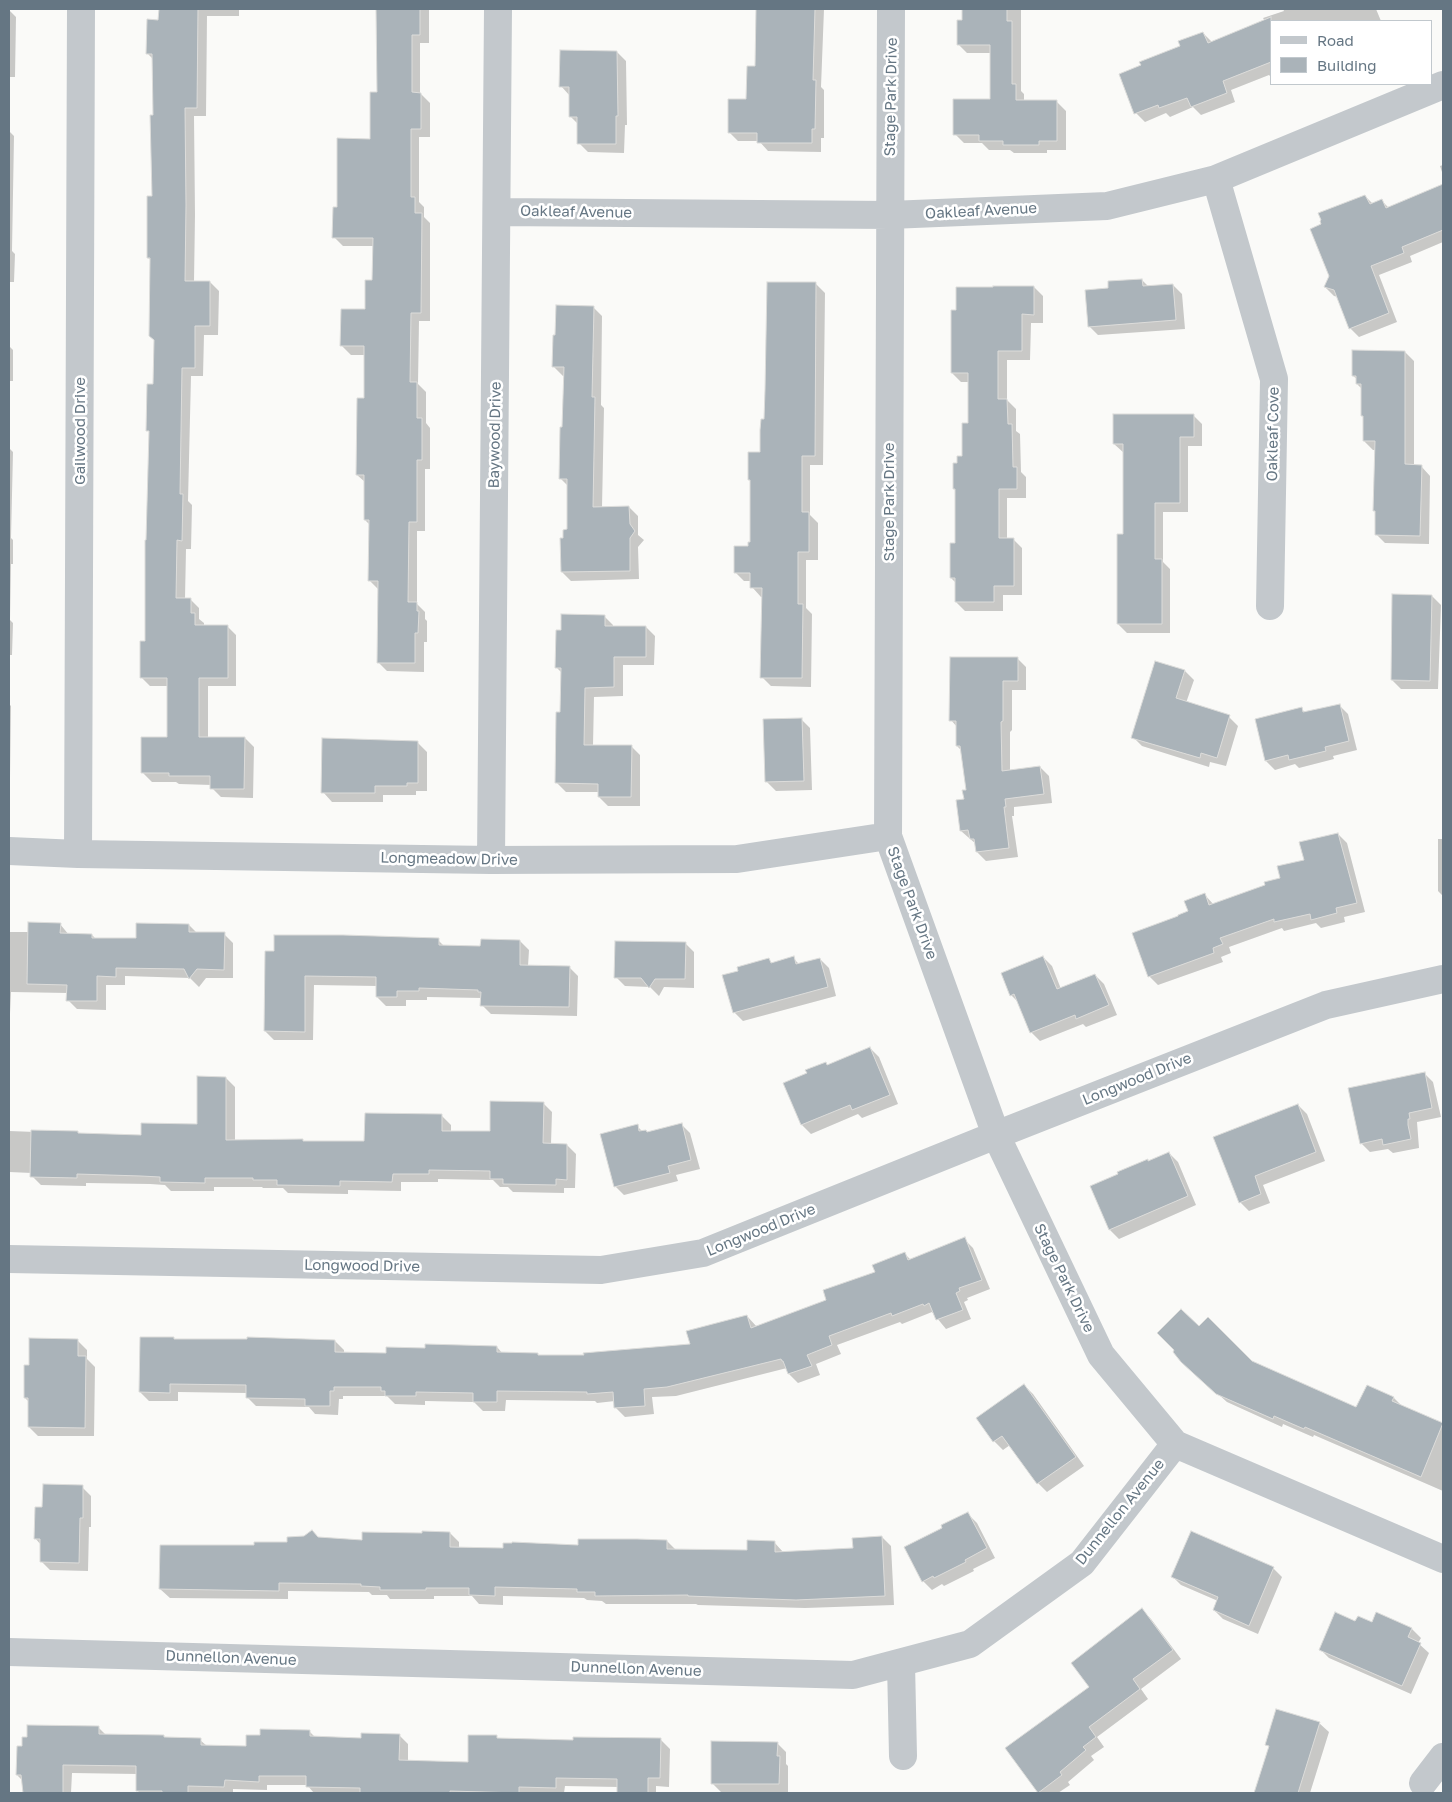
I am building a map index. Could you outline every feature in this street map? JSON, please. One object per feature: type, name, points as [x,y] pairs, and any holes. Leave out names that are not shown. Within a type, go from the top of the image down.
[{"type":"street","name":"Gailwood Drive","points":[[78,854],[81,9]]},
{"type":"street","name":"Baywood Drive","points":[[491,860],[498,9]]},
{"type":"street","name":"Stage Park Drive","points":[[891,9],[888,836],[996,1135],[1101,1356],[1175,1444],[1443,1559]]},
{"type":"street","name":"Oakleaf Avenue","points":[[497,212],[890,215],[1107,206],[1216,179],[1443,85]]},
{"type":"street","name":"Oakleaf Cove","points":[[1216,179],[1274,379],[1270,606]]},
{"type":"street","name":"Longmeadow Drive","points":[[9,851],[78,854],[491,860],[737,859],[888,836]]},
{"type":"street","name":"Longwood Drive","points":[[9,1259],[601,1270],[703,1253],[1326,1005],[1443,979]]},
{"type":"street","name":"Dunnellon Avenue","points":[[9,1652],[853,1675],[970,1644],[1082,1563],[1175,1444]]},
{"type":"street","points":[[901,1662],[903,1756]]},
{"type":"street","points":[[1422,1783],[1443,1757]]},
{"type":"building","points":[[159,9],[198,9],[197,108],[185,108],[185,281],[210,281],[210,326],[195,326],[195,368],[182,368],[180,494],[183,494],[182,541],[177,540],[176,598],[191,598],[191,613],[195,613],[195,625],[228,625],[228,678],[199,678],[199,737],[245,737],[244,789],[210,789],[210,776],[169,776],[169,773],[141,773],[141,737],[167,737],[167,678],[140,678],[140,641],[145,641],[145,540],[149,431],[146,431],[147,384],[153,384],[154,340],[149,336],[150,258],[147,258],[147,196],[152,196],[150,115],[153,115],[152,54],[146,54],[147,19],[158,20]]},
{"type":"building","points":[[376,9],[420,9],[420,35],[412,35],[412,92],[421,93],[421,129],[411,129],[411,197],[415,197],[415,213],[422,213],[421,313],[411,313],[410,382],[417,382],[417,418],[422,418],[422,460],[417,460],[417,522],[409,522],[408,602],[417,602],[417,611],[419,611],[418,633],[415,633],[415,663],[377,663],[378,581],[368,581],[369,520],[364,520],[364,475],[356,475],[357,398],[364,398],[364,346],[340,346],[341,309],[365,309],[365,280],[372,280],[373,238],[332,238],[333,207],[337,207],[337,138],[370,139],[370,92],[377,92]]},
{"type":"building","points":[[756,9],[815,9],[813,80],[816,80],[815,129],[812,129],[812,143],[757,143],[757,133],[728,133],[728,99],[746,99],[747,66],[755,66]]},
{"type":"building","points":[[962,9],[1007,9],[1007,21],[1012,21],[1012,84],[1016,84],[1016,100],[1057,100],[1057,141],[1039,141],[1039,145],[1003,145],[1003,141],[979,141],[979,135],[953,135],[953,99],[990,99],[990,45],[957,45],[957,20],[962,20]]},
{"type":"building","points":[[1271,17],[1270,62],[1223,81],[1227,93],[1191,107],[1187,98],[1159,108],[1158,105],[1134,114],[1119,74],[1141,65],[1139,62],[1180,46],[1178,41],[1203,32],[1208,43]]},
{"type":"building","points":[[560,50],[617,51],[618,116],[616,116],[616,144],[577,144],[577,117],[569,117],[569,87],[559,87]]},
{"type":"building","points":[[1443,184],[1443,230],[1402,247],[1404,253],[1371,266],[1389,313],[1349,329],[1334,290],[1324,287],[1329,276],[1310,229],[1321,224],[1318,213],[1365,195],[1370,204],[1382,199],[1386,208]]},
{"type":"building","points":[[1142,279],[1143,286],[1173,284],[1176,320],[1088,327],[1085,290],[1108,288],[1108,281]]},
{"type":"building","points":[[767,282],[816,282],[815,456],[802,456],[802,512],[809,512],[809,552],[798,552],[798,604],[803,604],[802,678],[760,678],[762,588],[750,588],[750,573],[734,573],[734,546],[748,546],[748,542],[750,542],[748,452],[760,452],[761,419],[764,419]]},
{"type":"building","points":[[1034,286],[1034,315],[1022,314],[1022,351],[998,351],[998,399],[1007,399],[1008,424],[1012,424],[1013,467],[1017,467],[1017,489],[999,489],[999,538],[1014,538],[1014,586],[994,586],[994,602],[955,602],[955,578],[950,578],[950,543],[955,543],[953,463],[957,463],[957,456],[962,456],[962,423],[968,423],[968,373],[951,373],[951,310],[956,310],[956,287]]},
{"type":"building","points":[[556,305],[594,306],[592,397],[595,397],[593,507],[629,506],[630,524],[635,531],[630,538],[630,571],[561,572],[560,538],[563,538],[563,530],[567,529],[567,479],[559,479],[564,367],[552,367]]},
{"type":"building","points":[[1352,350],[1405,351],[1405,464],[1422,465],[1420,536],[1375,535],[1375,511],[1373,511],[1375,441],[1363,441],[1361,384],[1356,384],[1356,376],[1352,376]]},
{"type":"building","points":[[1113,414],[1194,414],[1194,437],[1180,437],[1180,503],[1155,503],[1155,559],[1162,559],[1162,624],[1117,624],[1117,534],[1123,534],[1123,444],[1113,444]]},
{"type":"building","points":[[1392,594],[1432,595],[1430,681],[1391,680]]},
{"type":"building","points":[[561,614],[605,615],[605,626],[646,626],[646,657],[614,657],[614,687],[585,688],[584,745],[632,745],[631,797],[598,797],[598,784],[555,783],[556,712],[560,712],[561,668],[555,668],[556,630],[561,630]]},
{"type":"building","points":[[950,657],[1018,657],[1018,681],[1003,681],[1003,721],[1001,722],[1002,771],[1040,766],[1044,794],[1005,799],[1006,807],[1004,807],[1009,848],[976,852],[974,839],[970,839],[968,830],[960,831],[956,800],[964,799],[962,790],[966,790],[960,746],[956,746],[956,721],[949,721]]},
{"type":"building","points":[[1155,661],[1185,670],[1176,698],[1230,715],[1217,758],[1201,753],[1200,758],[1131,738]]},
{"type":"building","points":[[1340,704],[1349,741],[1325,747],[1326,751],[1289,760],[1288,755],[1265,761],[1255,719],[1302,707],[1303,712]]},
{"type":"building","points":[[802,718],[804,781],[765,782],[763,719]]},
{"type":"building","points":[[322,738],[418,741],[418,783],[407,783],[407,786],[375,786],[375,793],[321,793]]},
{"type":"building","points":[[1338,833],[1357,903],[1336,908],[1337,913],[1311,920],[1310,914],[1274,922],[1274,919],[1220,938],[1223,944],[1213,948],[1214,953],[1148,977],[1132,933],[1188,911],[1184,901],[1205,893],[1209,905],[1265,885],[1264,882],[1280,878],[1277,866],[1304,860],[1299,842]]},
{"type":"building","points":[[28,922],[61,923],[60,933],[92,934],[92,938],[136,938],[136,923],[189,924],[189,932],[225,932],[224,970],[197,969],[189,979],[184,969],[116,968],[116,977],[97,976],[97,1001],[66,1001],[67,985],[27,984]]},
{"type":"building","points":[[274,935],[439,938],[439,945],[480,946],[481,939],[520,940],[520,965],[570,966],[569,1007],[480,1006],[481,992],[478,992],[478,990],[419,988],[419,991],[397,991],[397,997],[376,997],[376,977],[305,976],[305,1032],[264,1031],[265,951],[274,951]]},
{"type":"building","points":[[615,941],[686,942],[685,979],[655,979],[649,988],[641,978],[614,978]]},
{"type":"building","points":[[794,956],[796,964],[820,958],[828,987],[733,1013],[722,975],[738,971],[737,967],[769,958],[771,963]]},
{"type":"building","points":[[1043,956],[1057,989],[1095,974],[1109,1005],[1076,1019],[1075,1015],[1030,1033],[1014,994],[1010,996],[1001,973]]},
{"type":"building","points":[[870,1047],[890,1095],[852,1110],[850,1105],[801,1125],[783,1083],[807,1073],[805,1070],[826,1062],[827,1065]]},
{"type":"building","points":[[1425,1072],[1432,1108],[1409,1113],[1408,1125],[1411,1139],[1383,1145],[1382,1139],[1360,1144],[1348,1088]]},
{"type":"building","points":[[197,1076],[226,1077],[226,1140],[303,1139],[303,1141],[364,1141],[365,1113],[442,1114],[442,1131],[490,1131],[490,1101],[544,1102],[543,1143],[567,1144],[567,1180],[556,1179],[556,1185],[503,1184],[503,1179],[490,1179],[490,1171],[429,1170],[429,1174],[393,1174],[392,1182],[340,1181],[340,1186],[277,1185],[277,1180],[253,1180],[253,1178],[205,1178],[205,1183],[160,1182],[160,1177],[141,1176],[77,1174],[77,1178],[30,1177],[31,1130],[141,1135],[141,1123],[197,1124]]},
{"type":"building","points":[[1298,1104],[1316,1152],[1255,1176],[1261,1194],[1239,1203],[1213,1137]]},
{"type":"building","points":[[682,1123],[691,1160],[668,1166],[670,1173],[614,1187],[600,1134],[638,1124],[639,1131],[646,1130],[647,1132]]},
{"type":"building","points":[[1169,1152],[1188,1196],[1109,1230],[1090,1186],[1118,1174],[1117,1172]]},
{"type":"building","points":[[965,1237],[982,1280],[959,1288],[960,1291],[956,1293],[963,1310],[936,1320],[929,1303],[892,1316],[891,1313],[829,1336],[832,1345],[807,1355],[812,1366],[788,1374],[781,1359],[667,1387],[644,1389],[645,1406],[614,1408],[613,1392],[587,1394],[587,1392],[497,1391],[497,1402],[473,1402],[473,1393],[416,1392],[416,1396],[385,1396],[385,1391],[381,1391],[381,1387],[334,1387],[334,1391],[330,1391],[330,1406],[305,1406],[305,1399],[246,1398],[246,1385],[170,1384],[170,1393],[139,1392],[140,1337],[247,1339],[247,1337],[335,1340],[335,1352],[386,1353],[386,1347],[425,1348],[425,1344],[497,1346],[497,1352],[538,1353],[538,1355],[584,1355],[583,1353],[690,1344],[686,1331],[747,1315],[751,1328],[826,1300],[823,1290],[875,1272],[872,1265],[905,1252],[908,1260]]},
{"type":"building","points":[[1181,1309],[1199,1326],[1208,1317],[1252,1361],[1356,1407],[1367,1385],[1394,1397],[1392,1401],[1443,1423],[1421,1477],[1305,1427],[1304,1429],[1274,1416],[1273,1419],[1216,1394],[1181,1362],[1173,1352],[1174,1350],[1157,1333]]},
{"type":"building","points":[[29,1338],[78,1339],[78,1356],[86,1356],[85,1428],[28,1427],[28,1398],[24,1398],[24,1365],[29,1365]]},
{"type":"building","points":[[1024,1384],[1076,1457],[1037,1484],[1002,1436],[993,1442],[976,1418]]},
{"type":"building","points":[[43,1484],[83,1485],[83,1518],[80,1518],[79,1563],[40,1562],[40,1539],[34,1539],[35,1507],[42,1507]]},
{"type":"building","points":[[968,1512],[987,1548],[965,1560],[966,1562],[922,1582],[904,1547],[942,1528],[941,1525]]},
{"type":"building","points":[[312,1530],[318,1537],[362,1540],[362,1532],[450,1532],[450,1547],[503,1548],[503,1543],[512,1542],[578,1545],[578,1539],[637,1539],[667,1540],[667,1549],[747,1550],[747,1540],[775,1541],[775,1552],[853,1548],[852,1538],[882,1536],[885,1596],[796,1600],[688,1595],[595,1596],[595,1592],[577,1592],[577,1589],[495,1587],[495,1596],[469,1595],[469,1588],[380,1590],[380,1587],[361,1586],[361,1584],[279,1583],[279,1591],[159,1589],[160,1545],[254,1545],[254,1542],[287,1542],[287,1537],[304,1536]]},
{"type":"building","points":[[1191,1531],[1274,1567],[1249,1626],[1213,1610],[1218,1597],[1171,1577]]},
{"type":"building","points":[[1142,1608],[1173,1650],[1133,1679],[1140,1689],[1089,1727],[1096,1737],[1083,1747],[1086,1750],[1060,1772],[1062,1775],[1038,1793],[1005,1748],[1089,1687],[1071,1663]]},
{"type":"building","points":[[1335,1612],[1355,1621],[1358,1616],[1372,1622],[1376,1612],[1412,1628],[1408,1637],[1421,1643],[1402,1686],[1319,1650]]},
{"type":"building","points":[[1276,1709],[1320,1722],[1298,1793],[1254,1793],[1269,1746],[1265,1745]]},
{"type":"building","points":[[27,1725],[99,1726],[99,1734],[164,1735],[164,1737],[201,1738],[201,1745],[246,1746],[246,1735],[260,1735],[260,1729],[310,1730],[310,1736],[361,1738],[361,1733],[400,1734],[399,1760],[468,1762],[468,1735],[497,1735],[497,1738],[573,1740],[573,1737],[661,1738],[660,1778],[648,1778],[648,1793],[617,1793],[617,1779],[556,1778],[556,1788],[519,1787],[519,1793],[450,1791],[450,1793],[360,1793],[360,1788],[306,1787],[306,1776],[259,1776],[259,1782],[225,1780],[224,1787],[188,1786],[188,1793],[162,1793],[162,1791],[136,1791],[136,1766],[63,1765],[63,1793],[23,1793],[21,1775],[16,1775],[17,1746],[22,1746],[22,1737],[27,1737]]},
{"type":"building","points":[[711,1741],[778,1742],[777,1756],[780,1756],[779,1784],[711,1784]]}]
